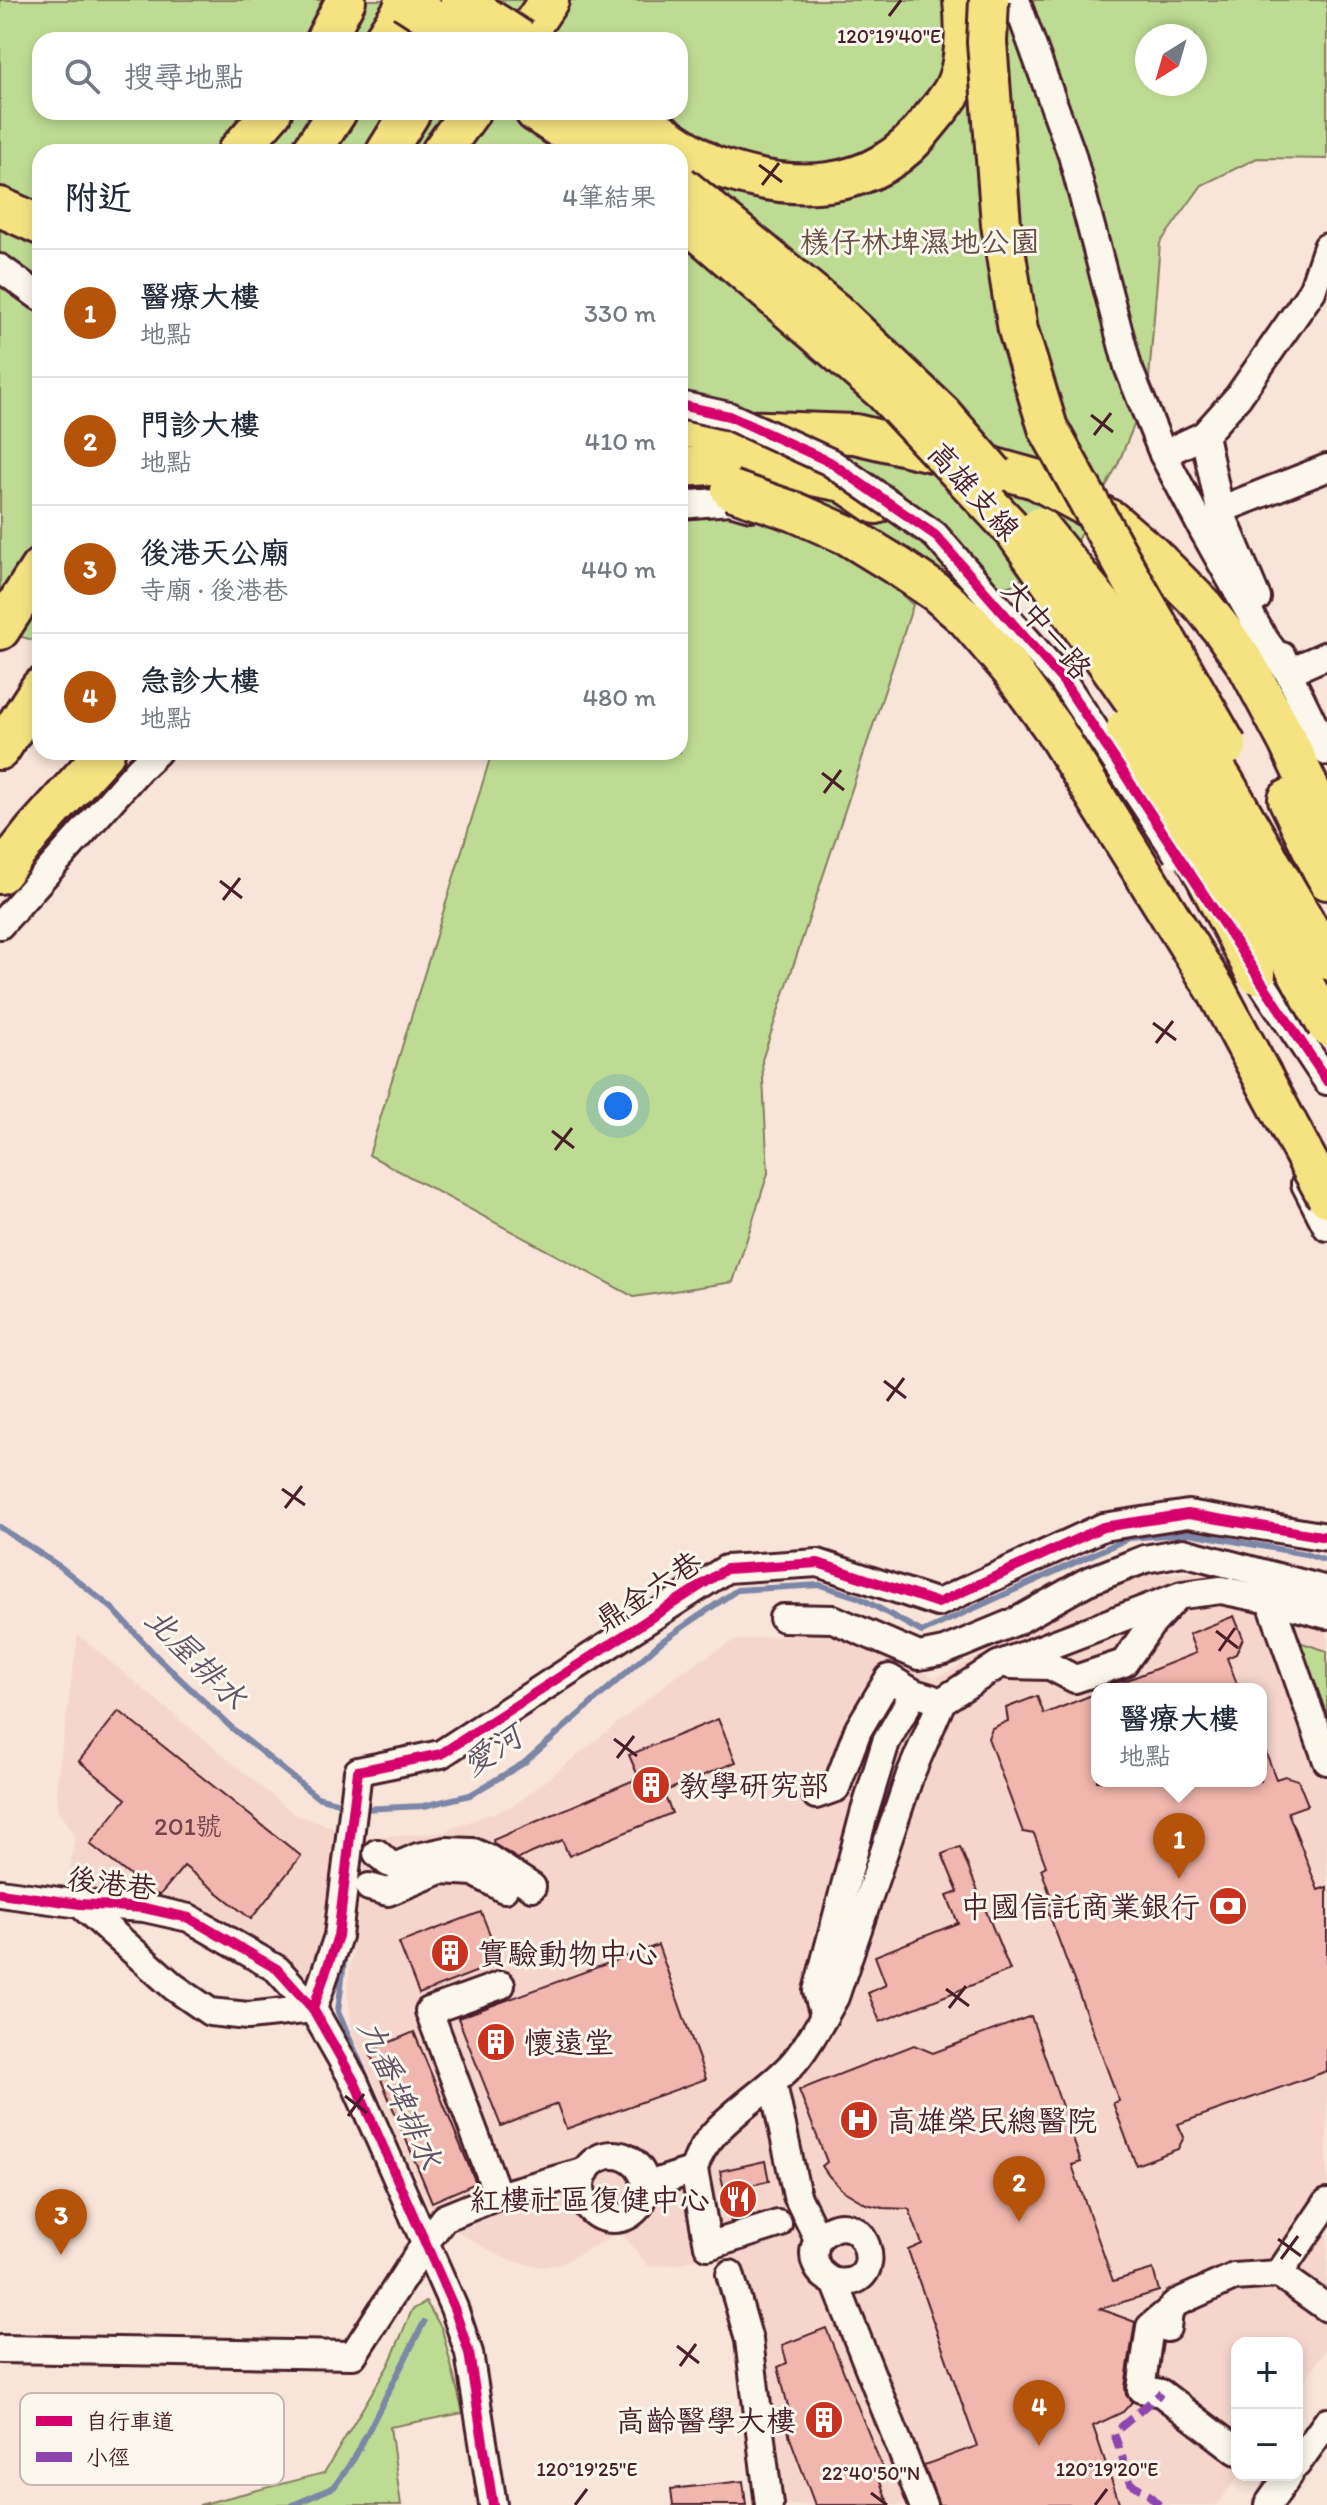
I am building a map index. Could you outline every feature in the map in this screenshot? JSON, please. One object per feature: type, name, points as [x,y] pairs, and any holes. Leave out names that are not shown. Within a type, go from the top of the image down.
[{"type":"highway","points":[[460,0],[509,32]]},
{"type":"highway","points":[[462,32],[482,0]]},
{"type":"highway","points":[[527,32],[549,0]]},
{"type":"highway","points":[[688,150],[709,164],[764,180],[822,185],[863,175],[901,154],[952,90],[961,69],[965,27],[963,0]]},
{"type":"highway","points":[[989,0],[987,42],[1001,224],[1018,330],[1048,428],[1327,918]]},
{"type":"highway","points":[[337,32],[378,6]]},
{"type":"highway","points":[[378,6],[415,32]]},
{"type":"highway","points":[[378,6],[445,32]]},
{"type":"highway","points":[[244,144],[265,120]]},
{"type":"highway","points":[[316,144],[332,120]]},
{"type":"highway","points":[[391,144],[406,120]]},
{"type":"highway","points":[[447,144],[464,120]]},
{"type":"highway","points":[[547,120],[584,144]]},
{"type":"highway","points":[[590,120],[628,144]]},
{"type":"highway","points":[[642,120],[679,144]]},
{"type":"highway","name":"高雄支線","points":[[688,192],[835,312],[942,414],[1031,516],[1121,628],[1223,780],[1327,960]]},
{"type":"highway","points":[[0,207],[32,221]]},
{"type":"highway","name":"高雄支線","points":[[688,225],[883,391],[1015,532],[1200,794],[1327,1026]]},
{"type":"highway","points":[[688,229],[719,270],[845,381],[996,546],[1137,744],[1256,974]]},
{"type":"highway","points":[[688,428],[855,434],[1035,479],[1111,520],[1152,555],[1204,607],[1248,667],[1327,825]]},
{"type":"highway","points":[[688,466],[744,463],[844,482],[981,579],[1077,689],[1200,847],[1327,1019]]},
{"type":"highway","points":[[688,486],[731,490],[795,512],[847,535],[936,592],[967,619],[1011,670],[1053,728],[1216,990],[1327,1197]]},
{"type":"highway","points":[[1152,555],[1201,624],[1327,880]]},
{"type":"highway","points":[[0,580],[32,558]]},
{"type":"highway","points":[[0,630],[32,580]]},
{"type":"highway","points":[[0,750],[32,700]]},
{"type":"highway","points":[[0,874],[84,760]]},
{"type":"highway","points":[[34,831],[98,760]]},
{"type":"street","points":[[1016,0],[1072,155],[1128,367],[1163,454],[1263,637],[1288,672]]},
{"type":"street","points":[[1163,454],[1204,435],[1319,295],[1327,247]]},
{"type":"street","points":[[0,268],[32,291]]},
{"type":"street","name":"大中一路","points":[[688,407],[729,416],[830,462],[935,535],[1063,681],[1327,1081]]},
{"type":"street","points":[[1204,435],[1220,510],[1288,672],[1327,752]]},
{"type":"street","points":[[1220,510],[1327,468]]},
{"type":"street","points":[[688,504],[730,501],[856,536],[945,596],[1029,704],[1212,997],[1327,1227]]},
{"type":"street","points":[[1288,672],[1327,655]]},
{"type":"street","points":[[0,925],[149,760]]},
{"type":"street","name":"鼎金六巷","points":[[313,2009],[338,1936],[358,1771],[441,1754],[726,1569],[818,1563],[938,1603],[1103,1527],[1188,1514],[1327,1537]]},
{"type":"street","points":[[783,1618],[833,1619],[919,1656],[944,1651],[1017,1621],[1086,1582],[1145,1559],[1183,1552],[1327,1590]]},
{"type":"street","points":[[778,2224],[708,2246],[694,2170],[697,2158],[722,2125],[773,2084],[796,2060],[835,1997],[924,1738],[942,1701],[998,1665],[1178,1596],[1221,1590],[1327,1615]]},
{"type":"street","points":[[998,1665],[1050,1666],[1075,1679],[1124,1663],[1150,1626],[1178,1596]]},
{"type":"street","points":[[1270,1600],[1325,1748]]},
{"type":"street","points":[[816,1795],[836,1788],[858,1730],[889,1678],[914,1693],[942,1701]]},
{"type":"street","points":[[824,2016],[817,1991],[864,1814],[886,1742],[914,1693]]},
{"type":"street","points":[[864,1814],[896,1817]]},
{"type":"street","points":[[369,1887],[388,1892],[441,1870],[452,1870],[474,1872],[523,1891],[489,1859],[473,1852],[446,1851],[418,1857],[397,1866],[377,1853]]},
{"type":"street","name":"後港巷","points":[[0,1893],[80,1904],[144,1908],[189,1918],[277,1969],[313,2009],[354,2081],[443,2281],[469,2353],[493,2505]]},
{"type":"street","name":"後港巷","points":[[80,1904],[174,1987],[210,2012],[248,2016],[313,2009]]},
{"type":"street","points":[[498,2196],[429,2011],[501,1985]]},
{"type":"street","points":[[773,2084],[797,2196],[818,2239]]},
{"type":"street","points":[[0,2349],[353,2355],[444,2218],[498,2196],[586,2171],[601,2158],[621,2156],[638,2167],[645,2186],[644,2197],[631,2214],[621,2218],[600,2217],[591,2210],[581,2191],[586,2171]]},
{"type":"street","points":[[645,2186],[694,2170]]},
{"type":"street","points":[[1279,2274],[1327,2203]]},
{"type":"street","points":[[834,2227],[843,2227],[861,2234],[869,2251],[869,2260],[861,2275],[849,2282],[835,2282],[821,2273],[815,2263],[814,2249],[818,2239],[834,2227]]},
{"type":"street","points":[[730,2274],[749,2340],[769,2505]]},
{"type":"street","points":[[1231,2446],[1161,2393],[1169,2311],[1176,2303],[1234,2277],[1279,2274],[1327,2308]]},
{"type":"street","points":[[835,2282],[923,2505]]},
{"type":"street","points":[[1303,2452],[1327,2422]]},
{"type":"street","points":[[1268,2505],[1281,2481]]},
{"type":"shaded area","name":"高雄榮民總醫院","points":[[1207,1572],[1265,1582],[1327,1600],[1327,2348],[1303,2383],[1303,2337],[1231,2337],[1231,2481],[1235,2481],[1216,2505],[782,2505],[766,2359],[756,2308],[742,2274],[727,2249],[679,2264],[648,2266],[621,2232],[560,2264],[542,2267],[508,2260],[485,2248],[463,2235],[428,2205],[353,2035],[347,1989],[369,1837],[439,1833],[515,1805],[684,1670],[734,1641],[798,1633],[839,1634],[936,1678],[1095,1594],[1140,1575]]},
{"type":"shaded area","points":[[78,1635],[294,1814],[343,1831],[328,1936],[310,1989],[267,1948],[196,1911],[67,1889],[75,1835],[58,1811],[57,1782]]},
{"type":"green space","name":"檨仔林埤濕地公園","points":[[0,0],[1327,0],[1327,159],[1257,158],[1202,185],[1160,243],[1148,391],[1118,464],[1074,546],[1012,585],[954,599],[831,513],[688,497],[688,144],[32,144],[32,640],[0,631]]},
{"type":"green space","points":[[728,509],[855,552],[913,605],[762,1060],[768,1173],[733,1282],[634,1297],[369,1155],[490,760],[688,760],[688,511]]},
{"type":"green space","points":[[1296,1641],[1327,1651],[1327,1718],[1318,1711]]},
{"type":"green space","points":[[426,2302],[442,2329],[463,2413],[390,2427],[401,2505],[199,2505],[324,2473],[389,2364],[412,2310]]},
{"type":"building","points":[[1234,1616],[1243,1638],[1236,1654],[1227,1658],[1237,1683],[1115,1683],[1196,1653],[1189,1634]]},
{"type":"building","points":[[1091,1695],[1091,1787],[1267,1787],[1267,1755],[1276,1779],[1285,1776],[1298,1780],[1308,1805],[1288,1812],[1318,1890],[1327,1887],[1327,2071],[1178,2124],[1184,2137],[1178,2149],[1136,2165],[1113,2103],[1119,2101],[1046,1906],[1053,1903],[1041,1869],[1046,1866],[1034,1834],[1023,1832],[988,1738],[992,1728],[1008,1721],[1006,1708],[1037,1696],[1044,1714]]},
{"type":"building","points":[[119,1711],[301,1856],[251,1919],[184,1866],[160,1895],[152,1893],[90,1844],[126,1799],[79,1761]]},
{"type":"building","name":"教學研究部","points":[[718,1719],[736,1762],[663,1792],[672,1813],[569,1856],[562,1840],[518,1859],[494,1844],[493,1840],[639,1778],[629,1755]]},
{"type":"building","points":[[960,1847],[1010,1970],[880,2022],[868,1993],[886,1985],[875,1956],[958,1923],[947,1896],[958,1892],[942,1854]]},
{"type":"building","name":"實驗動物中心","points":[[481,1912],[501,1962],[419,1994],[399,1943]]},
{"type":"building","points":[[658,1945],[706,2079],[566,2129],[557,2104],[501,2126],[458,2018]]},
{"type":"building","points":[[1031,2016],[1081,2162],[1072,2165],[1113,2281],[1153,2269],[1159,2291],[1100,2309],[1135,2322],[1125,2387],[1126,2395],[1132,2402],[1123,2412],[1093,2426],[1120,2505],[939,2505],[924,2465],[977,2446],[908,2250],[922,2244],[909,2209],[866,2204],[842,2190],[829,2176],[822,2166],[827,2162],[799,2090],[914,2045],[933,2053]]},
{"type":"building","points":[[414,2032],[476,2183],[432,2202],[369,2051]]},
{"type":"building","name":"紅樓社區復健中心","points":[[765,2161],[769,2181],[747,2186],[753,2215],[731,2222],[720,2171]]},
{"type":"building","name":"高齡醫學大樓","points":[[826,2328],[887,2479],[880,2482],[889,2505],[815,2505],[790,2438],[785,2416],[790,2414],[778,2367],[787,2363],[782,2345]]},
{"type":"building","points":[[743,2481],[746,2505],[673,2505],[671,2489]]},
{"type":"waterway","name":"北屋排水","points":[[0,1527],[62,1568],[113,1609],[158,1658],[233,1729],[317,1797],[347,1805]]},
{"type":"waterway","name":"愛河","points":[[361,1809],[424,1806],[470,1795],[524,1763],[661,1642],[737,1590],[820,1585],[860,1598],[922,1632],[1129,1538],[1190,1533],[1305,1554],[1327,1561]]},
{"type":"waterway","name":"九番埤排水","points":[[345,1952],[338,2012],[367,2078]]},
{"type":"waterway","name":"九番埤排水","points":[[293,2505],[334,2487],[355,2457],[424,2322]]},
{"type":"marked path","points":[[1159,2505],[1131,2483],[1114,2433],[1161,2393]]},
{"type":"cycle path","points":[[688,407],[729,416],[830,462],[935,535],[1063,681],[1327,1081]]},
{"type":"cycle path","points":[[313,2009],[338,1936],[358,1771],[441,1754],[726,1569],[818,1563],[938,1603],[1103,1527],[1188,1514],[1327,1537]]},
{"type":"cycle path","points":[[0,1893],[80,1904],[144,1908],[189,1918],[277,1969],[313,2009],[354,2081],[454,2308],[469,2353],[493,2505]]},
{"type":"place","name":"教學研究部","points":[[651,1785]]},
{"type":"place","name":"醫療大樓","points":[[1179,1879]]},
{"type":"place","name":"中國信託商業銀行","points":[[1228,1906]]},
{"type":"place","name":"實驗動物中心","points":[[450,1953]]},
{"type":"place","name":"懷遠堂","points":[[496,2042]]},
{"type":"place","name":"高雄榮民總醫院","points":[[859,2120]]},
{"type":"place","name":"紅樓社區復健中心","points":[[738,2199]]},
{"type":"place","name":"門診大樓","points":[[1019,2222]]},
{"type":"place","name":"後港天公廟","points":[[61,2255]]},
{"type":"place","name":"高齡醫學大樓","points":[[824,2420]]},
{"type":"place","name":"急診大樓","points":[[1039,2446]]}]
